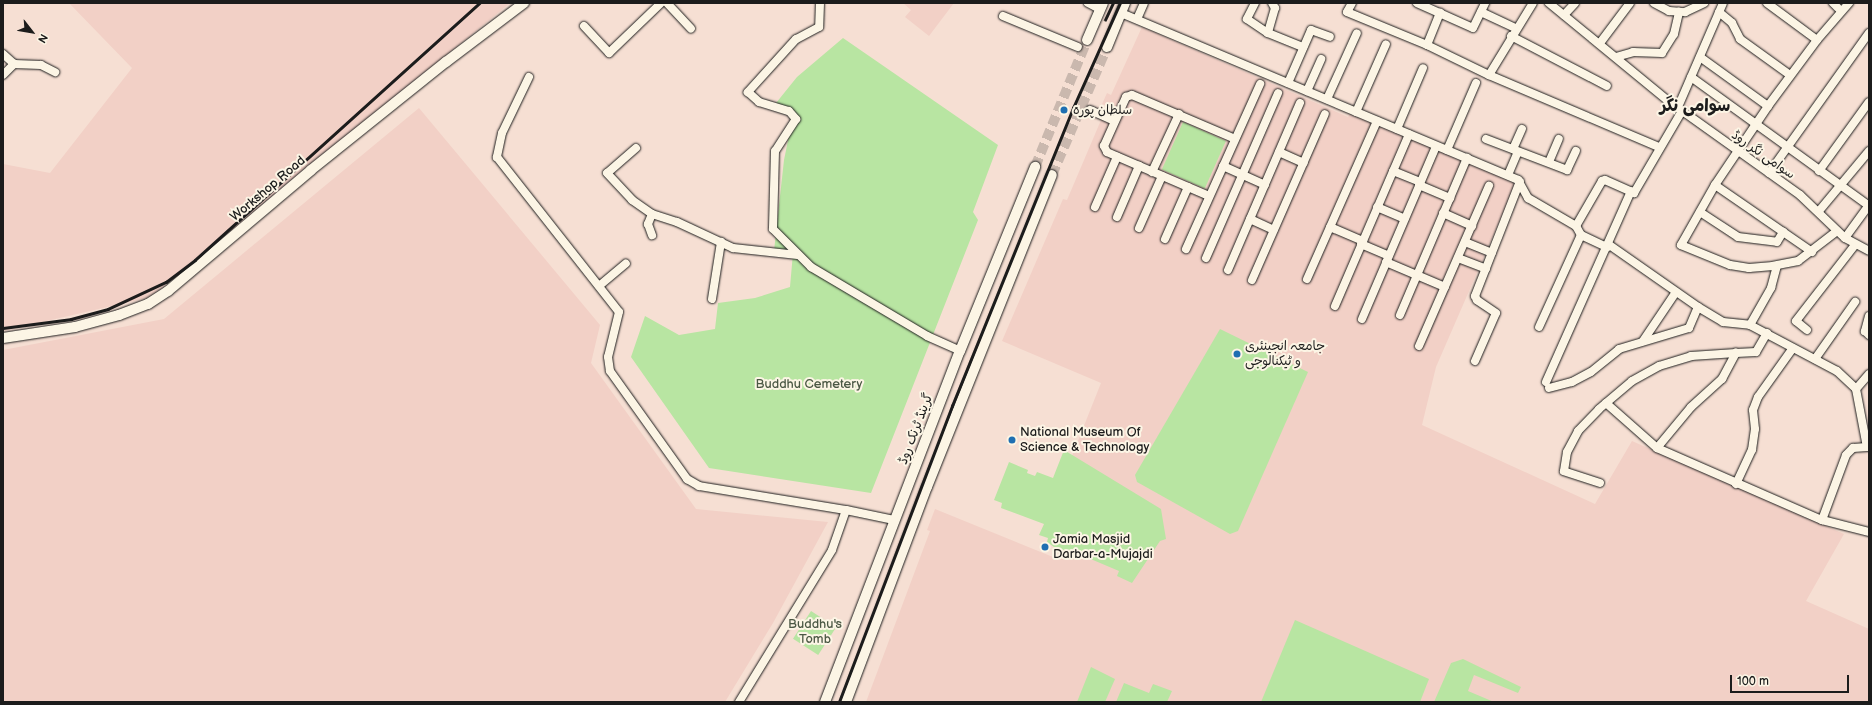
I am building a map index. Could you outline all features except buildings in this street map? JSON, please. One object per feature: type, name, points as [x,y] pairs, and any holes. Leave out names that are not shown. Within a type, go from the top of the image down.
[{"type":"main road","name":"Workshop Road","points":[[3,338],[75,327],[119,315],[148,304],[168,291],[311,170],[446,62],[524,3]]},
{"type":"main road","points":[[1106,47],[1125,3]]},
{"type":"main road","points":[[1087,40],[1101,6]]},
{"type":"main road","name":"گرینڈ ٹرنک روڈ","points":[[825,702],[960,351],[1035,167]]},
{"type":"main road","points":[[846,702],[927,487],[1052,175]]},
{"type":"street","points":[[584,26],[609,53],[661,3]]},
{"type":"street","points":[[668,3],[691,29]]},
{"type":"street","points":[[820,3],[819,27],[796,39],[748,92],[759,102],[789,111],[796,118],[775,151],[773,229],[811,267],[927,336],[960,351]]},
{"type":"street","points":[[1088,3],[1101,6]]},
{"type":"street","points":[[1137,19],[1144,3]]},
{"type":"street","points":[[1255,3],[1247,18],[1268,33],[1303,47]]},
{"type":"street","points":[[1268,33],[1275,8],[1272,3]]},
{"type":"street","points":[[1352,3],[1347,12],[1427,45],[1489,75],[1659,147]]},
{"type":"street","points":[[1417,3],[1472,28],[1485,3]]},
{"type":"street","points":[[1489,75],[1511,36],[1533,3]]},
{"type":"street","name":"سوامی نگر روڈ","points":[[1548,3],[1600,43],[1680,109],[1819,211],[1845,238],[1855,245],[1869,251]]},
{"type":"street","points":[[1564,15],[1575,3]]},
{"type":"street","points":[[1600,43],[1630,3]]},
{"type":"street","points":[[1654,3],[1675,11],[1685,12],[1704,3]]},
{"type":"street","points":[[1616,57],[1633,52],[1662,53],[1674,34],[1675,11],[1677,3]]},
{"type":"street","points":[[1576,226],[1602,181],[1605,180],[1634,193],[1638,188],[1680,109],[1691,77],[1723,3]]},
{"type":"street","points":[[1767,3],[1817,40]]},
{"type":"street","points":[[1833,3],[1841,11]]},
{"type":"street","points":[[1837,231],[1812,252],[1798,261],[1777,266],[1749,268],[1730,265],[1681,245],[1715,185],[1739,153],[1768,106],[1817,40],[1849,3]]},
{"type":"street","points":[[1481,12],[1516,28]]},
{"type":"street","points":[[1719,12],[1732,23],[1740,38],[1790,76]]},
{"type":"street","points":[[1121,13],[1508,175],[1520,181],[1528,198],[1576,226],[1580,235],[1608,246],[1698,307],[1723,322],[1750,325],[1837,371],[1856,389],[1868,447],[1853,448],[1846,455],[1822,520]]},
{"type":"street","points":[[1427,45],[1440,13]]},
{"type":"street","points":[[1003,16],[1078,47]]},
{"type":"street","points":[[1288,83],[1311,30],[1330,37]]},
{"type":"street","points":[[1327,100],[1357,33]]},
{"type":"street","points":[[1769,173],[1869,33]]},
{"type":"street","points":[[1511,36],[1606,86]]},
{"type":"street","points":[[1356,112],[1386,44]]},
{"type":"street","points":[[3,54],[14,64],[43,66],[55,72]]},
{"type":"street","points":[[1700,57],[1768,106]]},
{"type":"street","points":[[1307,91],[1321,59]]},
{"type":"street","points":[[3,75],[14,64]]},
{"type":"street","points":[[1397,129],[1423,68]]},
{"type":"street","points":[[529,77],[502,133],[497,157],[600,286],[618,312],[608,358],[610,371],[692,484],[846,510],[894,520]]},
{"type":"street","points":[[1691,77],[1839,186],[1869,206],[1845,238]]},
{"type":"street","points":[[1447,150],[1476,83]]},
{"type":"street","points":[[1186,249],[1260,84]]},
{"type":"street","points":[[1206,258],[1278,93]]},
{"type":"street","points":[[1209,196],[1107,152],[1104,146],[1115,121],[1126,97],[1132,95],[1235,139]]},
{"type":"street","points":[[1819,171],[1869,102]]},
{"type":"street","points":[[1228,270],[1300,104]]},
{"type":"street","points":[[1090,110],[1115,121]]},
{"type":"street","points":[[1152,172],[1178,114]]},
{"type":"street","points":[[1252,280],[1325,114]]},
{"type":"street","points":[[1307,279],[1377,120]]},
{"type":"street","points":[[1508,175],[1522,129]]},
{"type":"street","points":[[1335,306],[1408,134]]},
{"type":"street","points":[[1486,139],[1567,170],[1576,151]]},
{"type":"street","points":[[1549,162],[1559,139]]},
{"type":"street","points":[[1362,319],[1436,146]]},
{"type":"street","points":[[636,148],[606,173],[632,200],[652,214],[733,248],[798,255]]},
{"type":"street","points":[[1819,211],[1869,151]]},
{"type":"street","points":[[1279,152],[1304,163]]},
{"type":"street","points":[[1095,207],[1117,157]]},
{"type":"street","points":[[1400,315],[1467,158]]},
{"type":"street","points":[[1117,216],[1139,166]]},
{"type":"street","points":[[1223,166],[1265,185]]},
{"type":"street","points":[[1393,171],[1450,198]]},
{"type":"street","points":[[1139,228],[1162,176]]},
{"type":"street","points":[[1475,361],[1496,313],[1475,299],[1520,181]]},
{"type":"street","points":[[1715,185],[1812,252]]},
{"type":"street","points":[[1419,346],[1489,186]]},
{"type":"street","points":[[1165,239],[1188,187]]},
{"type":"street","points":[[1631,191],[1548,385],[1572,382],[1591,372],[1619,348],[1688,328],[1698,307]]},
{"type":"street","points":[[1377,207],[1405,219]]},
{"type":"street","points":[[1700,212],[1738,237],[1776,242],[1783,232]]},
{"type":"street","points":[[1443,213],[1472,226]]},
{"type":"street","points":[[652,214],[648,224],[652,235]]},
{"type":"street","points":[[1250,219],[1274,230]]},
{"type":"street","points":[[1330,227],[1362,243],[1417,275],[1445,287]]},
{"type":"street","points":[[1539,327],[1580,235]]},
{"type":"street","points":[[712,299],[721,242]]},
{"type":"street","points":[[1465,242],[1492,253]]},
{"type":"street","points":[[1808,330],[1796,321],[1855,245]]},
{"type":"street","points":[[1458,258],[1486,269]]},
{"type":"street","points":[[600,286],[626,263]]},
{"type":"street","points":[[1750,325],[1771,288],[1777,266]]},
{"type":"street","points":[[1644,341],[1676,292]]},
{"type":"street","points":[[1814,359],[1855,302]]},
{"type":"street","points":[[1869,316],[1864,331],[1869,335]]},
{"type":"street","points":[[1600,483],[1564,471],[1567,452],[1578,431],[1606,403],[1632,381],[1659,366],[1691,356],[1756,352],[1767,334]]},
{"type":"street","points":[[1736,484],[1754,441],[1753,410],[1758,397],[1793,348]]},
{"type":"street","points":[[1657,448],[1691,407],[1722,379],[1736,353]]},
{"type":"street","points":[[1856,389],[1869,374]]},
{"type":"street","points":[[1606,403],[1657,448],[1736,484],[1822,520],[1869,532]]},
{"type":"street","points":[[739,702],[829,556],[846,510]]},
{"type":"shaded area","points":[[69,3],[510,3],[151,297],[3,331],[3,164],[50,173],[132,68]]},
{"type":"shaded area","points":[[903,3],[954,3],[929,36],[905,17],[911,10]]},
{"type":"shaded area","name":"جامعہ انجینئری و ٹیکنالوجی","points":[[1142,27],[1348,117],[1351,112],[1516,183],[1436,367],[1422,425],[1595,504],[1632,441],[1844,534],[1806,601],[1869,629],[1869,702],[866,702],[930,531],[927,530],[935,509],[1053,557],[1058,547],[1046,521],[1101,383],[1002,341],[1063,199],[1067,200],[1107,106],[1102,104],[1107,93],[1111,95]]},
{"type":"shaded area","points":[[419,108],[600,325],[591,363],[696,509],[828,522],[773,623],[725,702],[3,702],[3,350],[164,319]]},
{"type":"green space","name":"Buddhu Cemetery","points":[[843,38],[998,145],[973,212],[978,220],[871,493],[709,468],[631,357],[645,316],[679,335],[715,329],[718,303],[755,298],[790,287],[793,253],[774,251],[784,160],[793,116],[772,108],[797,77]]},
{"type":"green space","points":[[1183,122],[1226,141],[1205,189],[1162,170]]},
{"type":"green space","points":[[1220,329],[1308,372],[1238,531],[1230,534],[1137,482],[1135,475]]},
{"type":"green space","points":[[1064,450],[1161,509],[1166,539],[1160,541],[1132,583],[1117,576],[1119,571],[1093,560],[1052,551],[1054,547],[1047,542],[1048,538],[1039,535],[1044,524],[1001,508],[1002,503],[994,500],[1009,462],[1028,470],[1027,473],[1035,476],[1037,472],[1053,478]]},
{"type":"green space","name":"Buddhu's Tomb","points":[[811,611],[836,627],[818,655],[793,639]]},
{"type":"green space","points":[[1295,620],[1429,679],[1420,702],[1261,702]]},
{"type":"green space","points":[[1463,659],[1521,687],[1518,693],[1474,675],[1468,691],[1494,702],[1434,702],[1451,663]]},
{"type":"green space","points":[[1091,667],[1115,679],[1105,702],[1077,702]]},
{"type":"green space","points":[[1124,683],[1149,693],[1153,684],[1172,691],[1167,702],[1116,702]]},
{"type":"tunnel","points":[[1035,167],[1087,40]]},
{"type":"tunnel","points":[[1052,175],[1107,47]]},
{"type":"tunnel","points":[[1080,106],[1090,110]]},
{"type":"railway","points":[[3,328],[71,319],[108,309],[166,282],[195,260],[479,3]]},
{"type":"railway","points":[[1105,20],[1113,3]]},
{"type":"railway","points":[[839,702],[952,406],[1073,108],[1120,3]]},
{"type":"place","name":"سلطان پورہ","points":[[1064,110]]},
{"type":"place","name":"جامعہ انجینئری و ٹیکنالوجی","points":[[1237,354]]},
{"type":"place","name":"National Museum Of Science & Technology","points":[[1012,440]]},
{"type":"place","name":"Jamia Masjid Darbar-a-Mujajdi","points":[[1045,547]]},
{"type":"district","name":"سوامی نگر","points":[[1695,107]]}]
